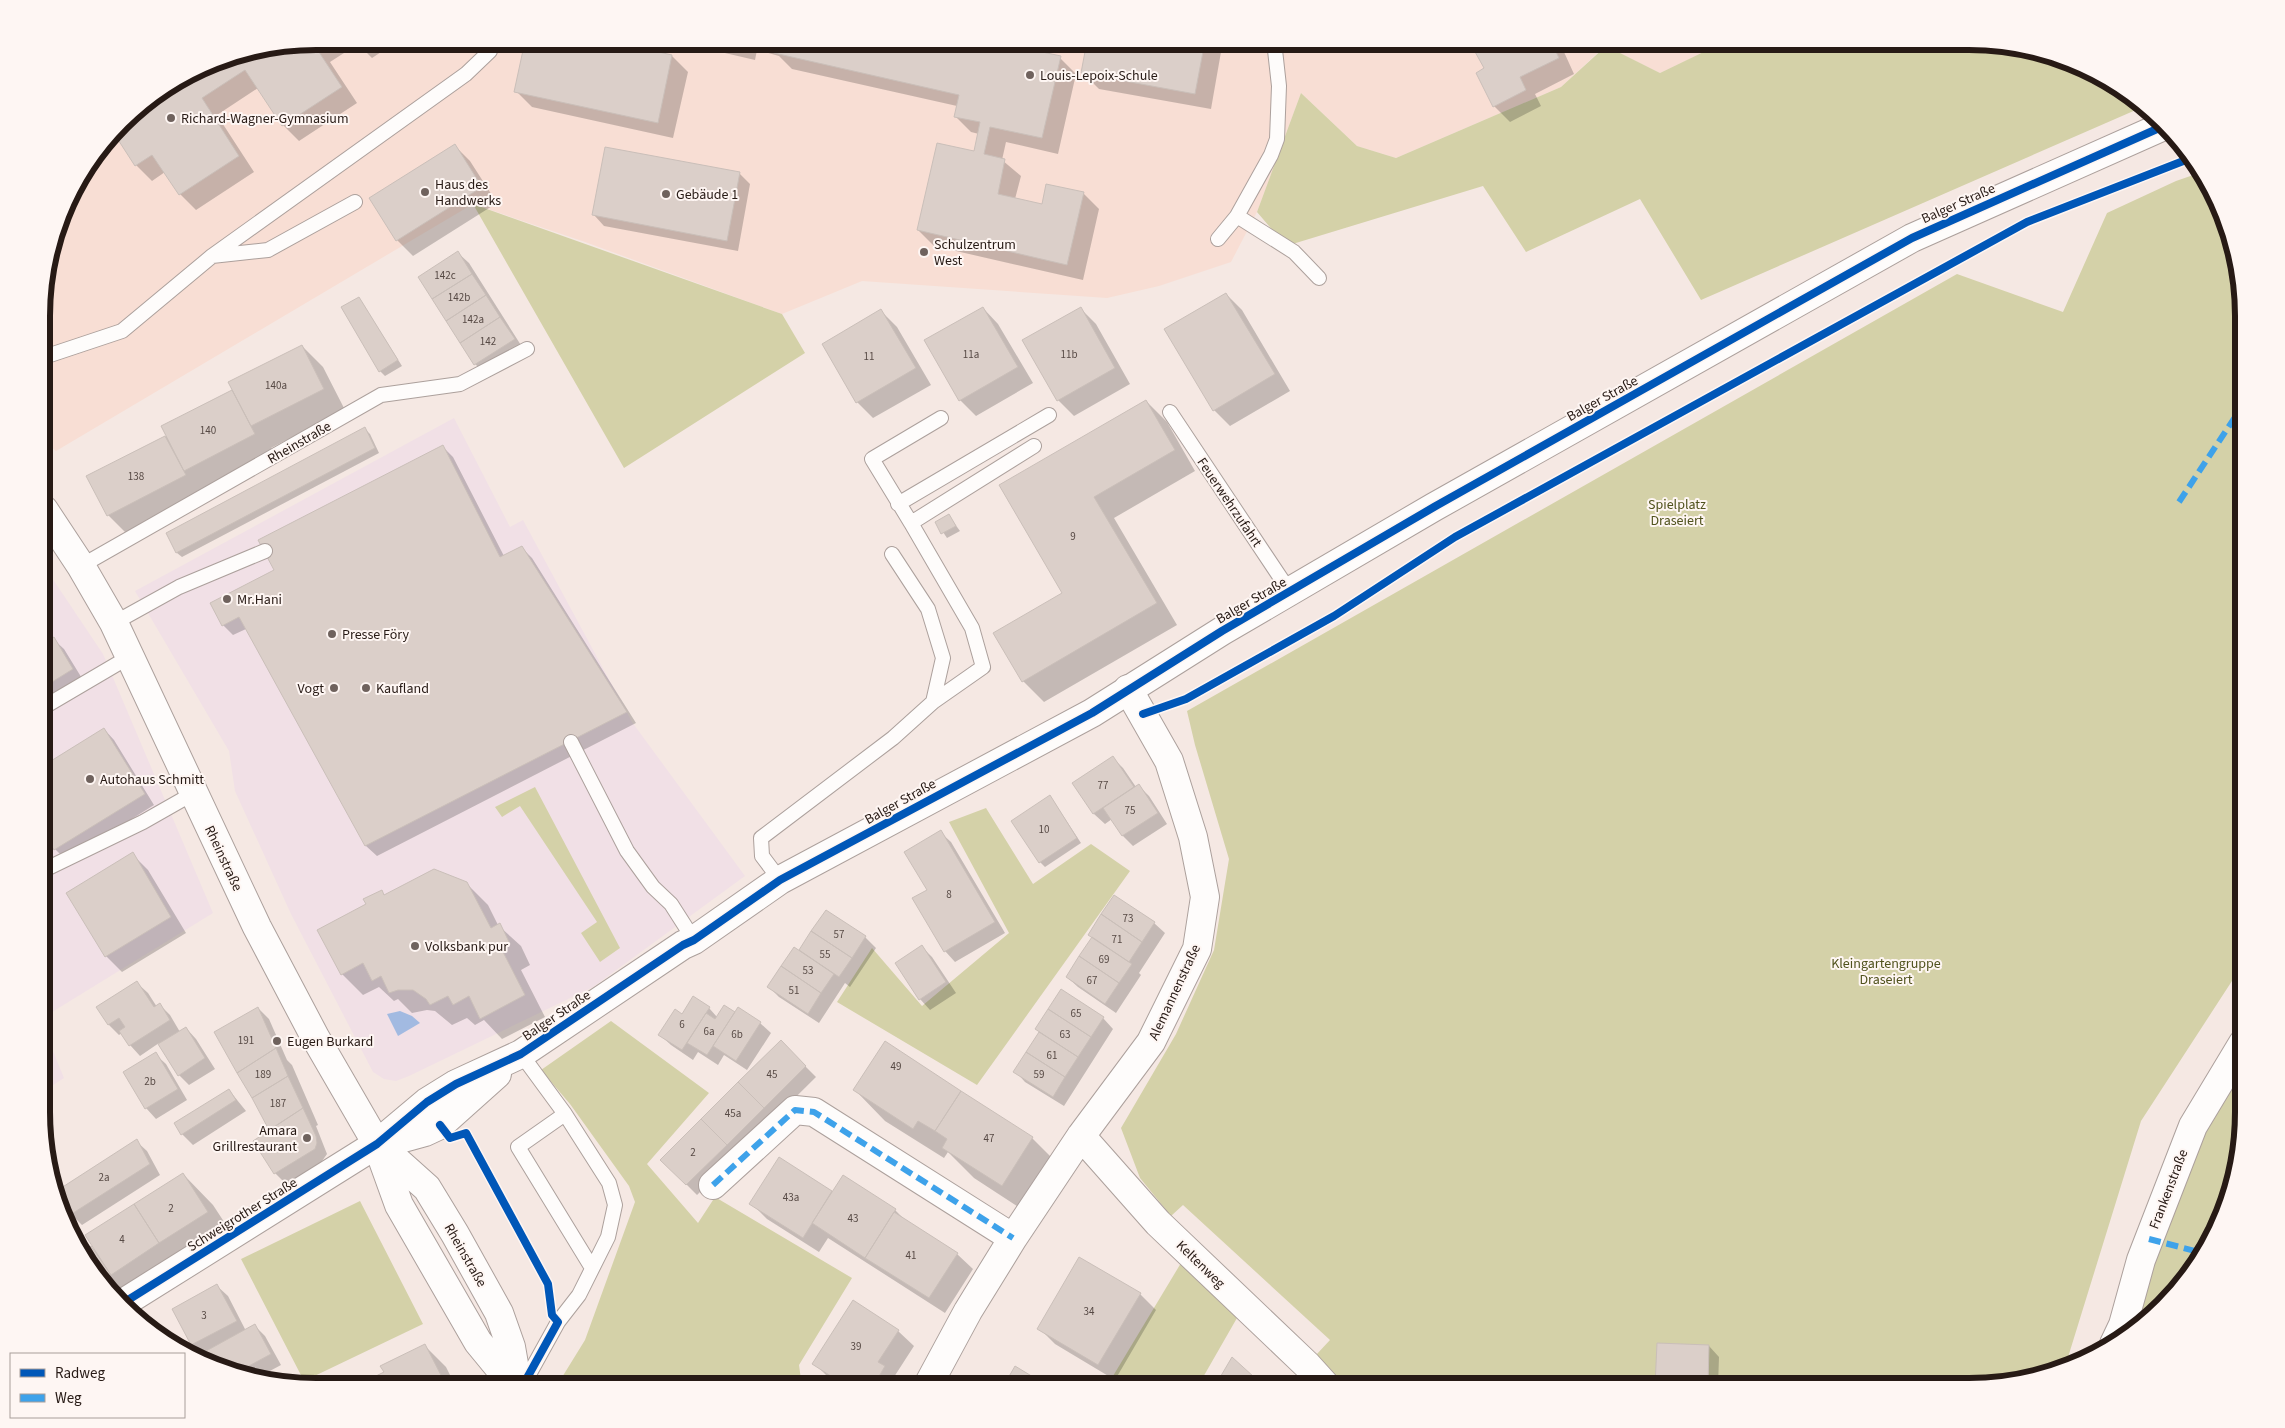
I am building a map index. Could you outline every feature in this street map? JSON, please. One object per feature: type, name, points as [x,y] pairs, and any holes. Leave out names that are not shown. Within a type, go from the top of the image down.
[{"type":"street","name":"Balger Straße","points":[[377,1144],[427,1102],[456,1084],[521,1054],[682,945],[694,940],[780,880],[1092,713],[1128,689],[1434,507],[1912,238],[2158,129]]},
{"type":"street","name":"Rheinstraße","points":[[50,519],[81,566],[114,623],[257,927],[315,1036],[377,1144],[426,1188],[455,1234],[500,1313],[516,1378]]},
{"type":"street","name":"Alemannenstraße","points":[[930,1378],[968,1310],[1013,1238],[1081,1136],[1151,1042],[1197,948],[1205,897],[1193,837],[1169,761],[1128,689]]},
{"type":"street","name":"Frankenstraße","points":[[2120,1331],[2141,1260],[2193,1126],[2235,1056]]},
{"type":"street","points":[[712,1185],[795,1110],[814,1112],[1013,1238]]},
{"type":"street","name":"Keltenweg","points":[[1081,1136],[1158,1223],[1319,1378]]},
{"type":"street","name":"Schweigrother Straße","points":[[131,1303],[377,1144]]},
{"type":"lane","points":[[50,355],[122,331],[212,256],[466,74],[490,50]]},
{"type":"lane","points":[[1218,239],[1237,216],[1271,155],[1277,140],[1279,86],[1275,50]]},
{"type":"lane","points":[[212,256],[268,250],[355,202]]},
{"type":"lane","points":[[1237,216],[1294,252],[1319,278]]},
{"type":"lane","name":"Rheinstraße","points":[[81,566],[381,395],[460,384],[527,348]]},
{"type":"lane","name":"Feuerwehrzufahrt","points":[[1170,412],[1290,592]]},
{"type":"lane","points":[[898,504],[1048,415]]},
{"type":"lane","points":[[780,880],[762,856],[761,838],[893,738],[933,702],[982,667],[972,628],[872,459],[942,418]]},
{"type":"lane","points":[[910,523],[1034,446]]},
{"type":"lane","points":[[114,623],[179,587],[264,551]]},
{"type":"lane","points":[[892,554],[928,609],[943,658],[933,702]]},
{"type":"lane","points":[[50,703],[129,657]]},
{"type":"lane","points":[[571,742],[627,851],[653,887],[671,904],[694,940]]},
{"type":"lane","points":[[50,867],[144,822],[194,793]]},
{"type":"lane","points":[[521,1054],[565,1114],[609,1183],[615,1205],[608,1237],[579,1295],[558,1322],[524,1378]]},
{"type":"lane","points":[[565,1114],[518,1147],[592,1268]]},
{"type":"shaded area","name":"Schulzentrum West","points":[[316,50],[1601,50],[1561,87],[1396,158],[1357,146],[1301,93],[1257,212],[1231,262],[1159,286],[1107,298],[862,281],[782,314],[585,242],[473,204],[56,451],[50,446],[50,316],[52,281],[64,230],[77,198],[105,154],[140,116],[168,95],[198,77],[247,59],[281,52]]},
{"type":"shaded area","name":"Schulzentrum West","points":[[1613,50],[1709,50],[1660,73]]},
{"type":"shaded area","points":[[454,418],[510,527],[523,520],[632,722],[745,876],[593,987],[396,1081],[384,1079],[373,1072],[291,914],[235,791],[229,751],[135,591]]},
{"type":"shaded area","points":[[50,575],[103,654],[213,913],[50,1013]]},
{"type":"shaded area","points":[[50,1044],[64,1078],[50,1087]]},
{"type":"green space","points":[[1602,50],[1614,50],[1660,73],[1708,50],[1969,50],[2004,52],[2038,59],[2071,70],[2117,95],[2137,110],[1701,300],[1640,199],[1526,252],[1483,186],[1286,246],[1257,212],[1301,93],[1357,146],[1396,158],[1561,87]]},
{"type":"green space","points":[[2194,175],[2208,198],[2221,230],[2233,281],[2235,316],[2235,976],[2141,1121],[2067,1359],[2021,1373],[1969,1378],[1336,1378],[1316,1355],[1330,1340],[1183,1205],[1171,1216],[1140,1178],[1121,1128],[1176,1034],[1214,950],[1229,859],[1195,745],[1187,711],[1957,274],[2063,312],[2107,213],[2176,181]]},
{"type":"green space","points":[[473,204],[782,314],[805,353],[624,468]]},
{"type":"green space","points":[[535,787],[620,948],[600,962],[581,933],[597,922],[520,806],[502,817],[495,807]]},
{"type":"green space","points":[[986,808],[1033,884],[1091,844],[1130,871],[977,1085],[837,1002],[872,948],[922,1006],[1009,933],[949,822]]},
{"type":"green space","points":[[611,1021],[709,1093],[647,1164],[698,1223],[715,1197],[852,1278],[799,1365],[801,1378],[562,1378],[585,1340],[635,1202],[629,1186],[570,1104],[541,1070]]},
{"type":"green space","points":[[2235,1063],[2233,1147],[2226,1181],[2215,1214],[2190,1260],[2169,1288],[2145,1312],[2118,1332],[2141,1260]]},
{"type":"green space","points":[[360,1201],[423,1324],[311,1378],[302,1377],[241,1259]]},
{"type":"green space","points":[[1181,1263],[1237,1318],[1203,1378],[1112,1378]]},
{"type":"water","points":[[400,1011],[412,1016],[420,1023],[398,1036],[387,1014]]},
{"type":"building","name":"Richard-Wagner-Gymnasium","points":[[318,50],[342,87],[282,126],[245,70],[202,98],[239,156],[179,195],[152,155],[135,166],[117,139],[140,116],[168,95],[214,70],[264,55]]},
{"type":"building","points":[[523,50],[650,50],[672,55],[658,123],[514,92]]},
{"type":"building","points":[[775,50],[1033,50],[1061,56],[1042,138],[990,127],[984,154],[1005,159],[998,194],[1042,204],[1046,184],[1084,192],[1067,265],[917,230],[937,143],[974,151],[980,122],[954,117],[959,95],[774,53]]},
{"type":"building","points":[[1085,50],[1203,50],[1195,94],[1081,73]]},
{"type":"building","points":[[1474,50],[1555,50],[1559,58],[1520,77],[1526,90],[1493,107],[1476,73],[1484,68]]},
{"type":"building","name":"Haus des Handwerks","points":[[455,144],[482,187],[396,241],[369,198]]},
{"type":"building","name":"Gebäude 1","points":[[605,147],[740,172],[727,241],[592,215]]},
{"type":"building","points":[[458,251],[472,274],[432,299],[418,277]]},
{"type":"building","points":[[472,274],[486,295],[446,321],[432,299]]},
{"type":"building","points":[[1226,293],[1275,374],[1213,411],[1164,329]]},
{"type":"building","points":[[486,295],[500,317],[460,343],[446,321]]},
{"type":"building","points":[[359,297],[398,360],[379,372],[341,307]]},
{"type":"building","points":[[983,307],[1018,367],[959,401],[924,340]]},
{"type":"building","points":[[1081,307],[1115,368],[1057,401],[1022,340]]},
{"type":"building","points":[[881,309],[916,368],[856,403],[822,344]]},
{"type":"building","points":[[500,317],[515,339],[474,365],[460,343]]},
{"type":"building","points":[[302,345],[324,389],[251,426],[228,382]]},
{"type":"building","points":[[232,390],[255,434],[184,471],[161,426]]},
{"type":"building","points":[[1146,400],[1175,450],[1094,497],[1157,603],[1022,682],[993,633],[1062,593],[999,485]]},
{"type":"building","points":[[365,427],[375,448],[176,553],[166,533]]},
{"type":"building","points":[[165,436],[186,475],[107,516],[86,476]]},
{"type":"building","name":"Kaufland","points":[[443,445],[500,557],[522,546],[627,712],[365,846],[239,617],[222,626],[210,603],[274,570],[258,540]]},
{"type":"building","points":[[949,514],[956,526],[941,534],[935,522]]},
{"type":"building","points":[[54,637],[73,669],[50,683],[50,639]]},
{"type":"building","name":"Autohaus Schmitt","points":[[104,728],[145,794],[54,850],[50,843],[50,762]]},
{"type":"building","points":[[1113,756],[1134,787],[1093,814],[1072,783]]},
{"type":"building","points":[[1139,784],[1158,813],[1122,836],[1103,808]]},
{"type":"building","points":[[1050,795],[1077,838],[1039,863],[1011,821]]},
{"type":"building","points":[[941,830],[995,922],[944,952],[912,898],[927,890],[904,852]]},
{"type":"building","points":[[133,852],[171,917],[105,957],[66,893]]},
{"type":"building","name":"Volksbank pur","points":[[434,869],[467,882],[491,928],[500,923],[510,944],[501,948],[525,995],[480,1019],[469,996],[453,1005],[448,996],[430,1005],[426,999],[413,990],[398,990],[389,993],[381,976],[372,981],[363,963],[341,975],[317,930],[366,904],[363,899],[382,890],[384,895]]},
{"type":"building","points":[[1114,895],[1155,922],[1142,942],[1101,914]]},
{"type":"building","points":[[826,910],[866,936],[852,958],[811,931]]},
{"type":"building","points":[[1101,914],[1142,942],[1129,962],[1088,935]]},
{"type":"building","points":[[811,931],[852,958],[839,977],[799,950]]},
{"type":"building","points":[[1092,937],[1132,964],[1119,983],[1079,956]]},
{"type":"building","points":[[922,945],[946,982],[919,1000],[895,963]]},
{"type":"building","points":[[794,947],[834,974],[821,993],[781,966]]},
{"type":"building","points":[[1079,956],[1119,983],[1105,1004],[1066,977]]},
{"type":"building","points":[[781,966],[821,993],[808,1014],[767,987]]},
{"type":"building","points":[[137,981],[154,1007],[160,1003],[170,1020],[129,1046],[119,1031],[125,1027],[119,1018],[108,1025],[96,1007]]},
{"type":"building","points":[[1061,989],[1104,1017],[1091,1037],[1048,1009]]},
{"type":"building","points":[[693,996],[710,1007],[682,1050],[658,1035],[675,1009],[682,1014]]},
{"type":"building","points":[[724,1005],[735,1012],[707,1055],[687,1043],[706,1013],[715,1019]]},
{"type":"building","points":[[258,1007],[276,1048],[237,1073],[214,1032]]},
{"type":"building","points":[[738,1007],[761,1022],[736,1061],[713,1046]]},
{"type":"building","points":[[1048,1009],[1091,1037],[1078,1057],[1035,1029]]},
{"type":"building","points":[[186,1027],[205,1058],[178,1076],[158,1044]]},
{"type":"building","points":[[1039,1032],[1078,1057],[1065,1077],[1026,1052]]},
{"type":"building","points":[[781,1040],[806,1066],[764,1108],[738,1082]]},
{"type":"building","points":[[885,1041],[961,1091],[935,1131],[918,1121],[913,1129],[853,1090]]},
{"type":"building","points":[[276,1048],[288,1076],[252,1098],[237,1073]]},
{"type":"building","points":[[156,1052],[178,1089],[145,1109],[123,1072]]},
{"type":"building","points":[[1026,1052],[1065,1077],[1053,1097],[1013,1072]]},
{"type":"building","points":[[288,1076],[303,1108],[269,1130],[252,1098]]},
{"type":"building","points":[[738,1082],[764,1108],[727,1145],[701,1119]]},
{"type":"building","points":[[229,1089],[236,1100],[181,1135],[174,1123]]},
{"type":"building","points":[[961,1091],[1033,1137],[1002,1186],[942,1148],[947,1139],[935,1131]]},
{"type":"building","points":[[303,1108],[316,1136],[317,1143],[315,1149],[274,1174],[253,1141]]},
{"type":"building","points":[[701,1119],[727,1145],[686,1185],[660,1160]]},
{"type":"building","points":[[137,1139],[150,1164],[70,1215],[61,1188]]},
{"type":"building","points":[[779,1157],[832,1191],[803,1238],[749,1204]]},
{"type":"building","points":[[183,1173],[208,1212],[159,1243],[134,1204]]},
{"type":"building","points":[[843,1175],[896,1209],[865,1258],[812,1223]]},
{"type":"building","points":[[134,1204],[159,1243],[111,1275],[85,1235]]},
{"type":"building","points":[[894,1212],[958,1253],[929,1298],[865,1258]]},
{"type":"building","points":[[91,1246],[111,1275],[108,1277],[88,1248]]},
{"type":"building","points":[[1079,1257],[1141,1293],[1098,1365],[1037,1329]]},
{"type":"building","points":[[217,1284],[237,1321],[191,1345],[172,1309]]},
{"type":"building","points":[[853,1300],[899,1330],[878,1362],[885,1366],[878,1378],[834,1378],[812,1364]]},
{"type":"building","points":[[255,1324],[271,1354],[245,1368],[202,1353]]},
{"type":"building","points":[[1657,1343],[1709,1345],[1708,1378],[1655,1378]]},
{"type":"building","points":[[425,1344],[442,1378],[372,1378],[384,1372],[380,1366]]},
{"type":"building","points":[[1232,1357],[1255,1378],[1220,1378]]},
{"type":"building","points":[[1015,1366],[1035,1378],[1008,1378]]},
{"type":"marked path","points":[[2179,502],[2235,417]]},
{"type":"marked path","points":[[713,1185],[795,1110],[814,1112],[1013,1238]]},
{"type":"marked path","points":[[2149,1239],[2195,1251]]},
{"type":"cycle path","points":[[128,1300],[377,1144],[427,1102],[456,1084],[521,1054],[683,945],[694,940],[780,880],[1092,713],[1222,631],[1434,507],[1912,238],[2158,129]]},
{"type":"cycle path","points":[[1143,714],[1186,699],[1334,616],[1455,537],[2027,222],[2185,160]]},
{"type":"cycle path","points":[[440,1125],[450,1138],[466,1133],[548,1284],[552,1315],[558,1322],[527,1378]]},
{"type":"place","name":"Louis-Lepoix-Schule","points":[[1030,75]]},
{"type":"place","name":"Richard-Wagner-Gymnasium","points":[[171,118]]},
{"type":"place","name":"Haus des Handwerks","points":[[425,192]]},
{"type":"place","name":"Gebäude 1","points":[[666,194]]},
{"type":"place","name":"Schulzentrum West","points":[[924,252]]},
{"type":"place","name":"Mr.Hani","points":[[227,599]]},
{"type":"place","name":"Presse Föry","points":[[332,634]]},
{"type":"place","name":"Vogt","points":[[334,688]]},
{"type":"place","name":"Kaufland","points":[[366,688]]},
{"type":"place","name":"Autohaus Schmitt","points":[[90,779]]},
{"type":"place","name":"Volksbank pur","points":[[415,946]]},
{"type":"place","name":"Eugen Burkard","points":[[277,1041]]},
{"type":"place","name":"Amara Grillrestaurant","points":[[307,1138]]},
{"type":"park label","name":"Spielplatz Draseiert","points":[[1677,512]]},
{"type":"park label","name":"Kleingartengruppe Draseiert","points":[[1886,972]]}]
